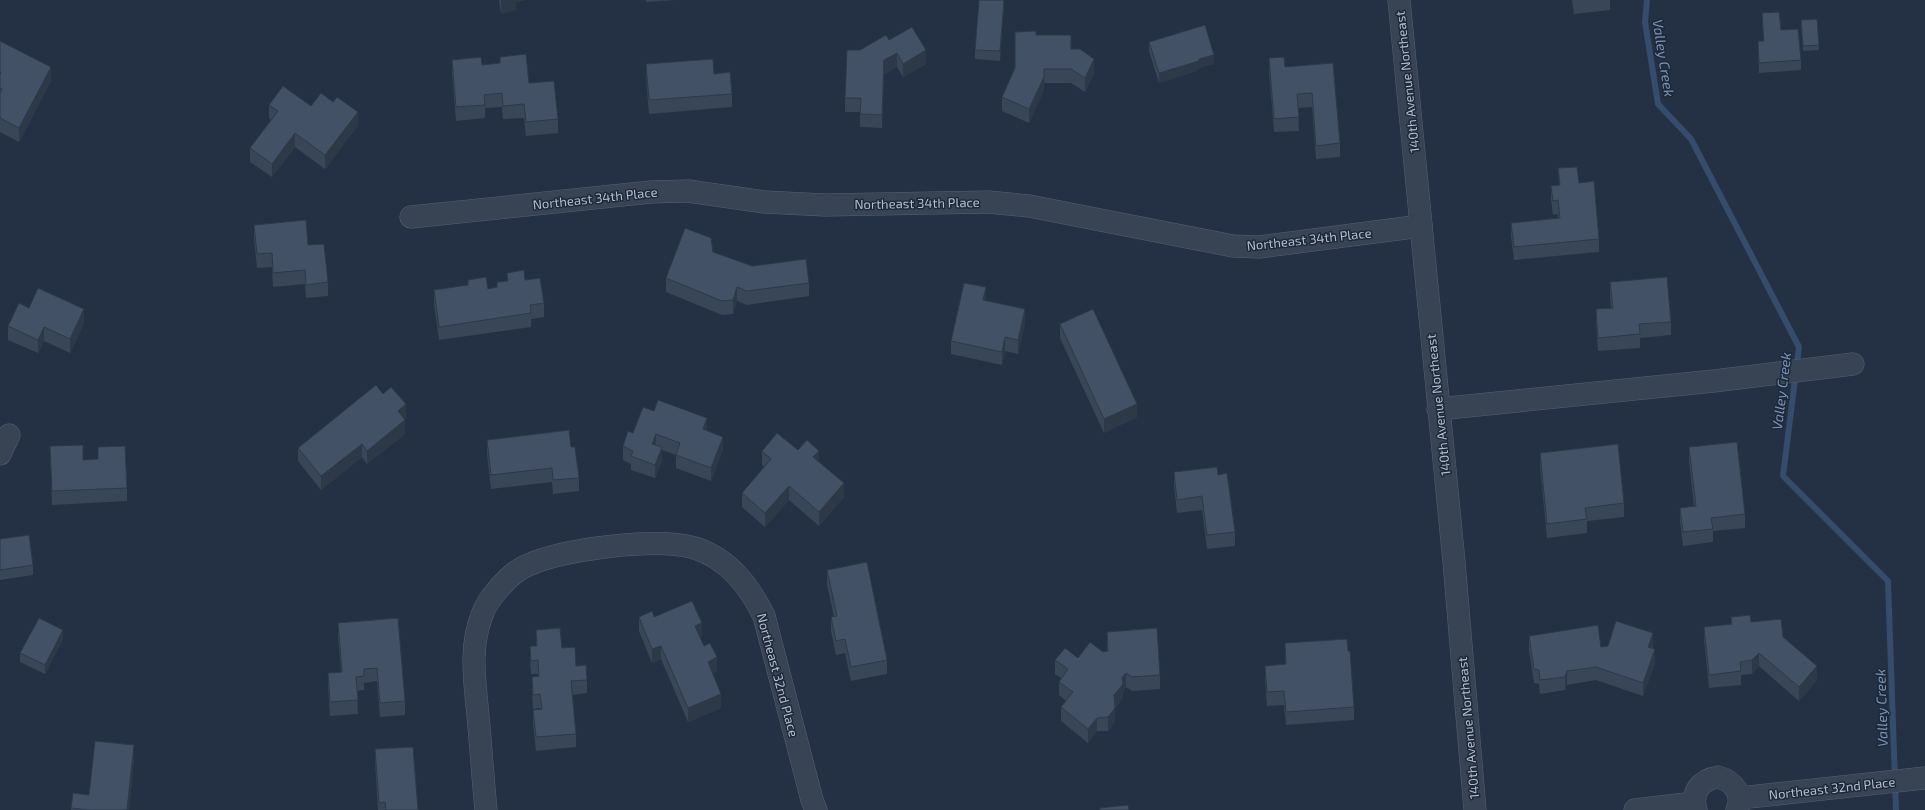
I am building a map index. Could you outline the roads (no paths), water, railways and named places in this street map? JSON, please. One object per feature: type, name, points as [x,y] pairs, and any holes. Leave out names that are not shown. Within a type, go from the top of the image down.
[{"type":"street","name":"140th Avenue Northeast","points":[[1400,0],[1438,409],[1454,562],[1475,810]]},
{"type":"street","name":"Northeast 34th Place","points":[[411,217],[651,192],[688,190],[765,202],[825,205],[988,202],[1028,206],[1233,246],[1259,247],[1421,226]]},
{"type":"street","points":[[1438,409],[1714,381],[1853,364]]},
{"type":"street","name":"Northeast 32nd Place","points":[[486,810],[473,651],[482,614],[494,594],[524,566],[555,555],[635,544],[669,544],[695,548],[717,559],[740,576],[753,594],[764,616],[812,800],[816,810]]},
{"type":"street","name":"Northeast 32nd Place","points":[[1635,810],[1695,806],[1694,795],[1700,785],[1710,778],[1718,777],[1732,784],[1738,804],[1918,778]]},
{"type":"waterway","name":"Valley Creek","points":[[1647,0],[1645,22],[1658,104],[1691,139],[1799,347],[1783,476],[1888,581],[1896,810]]}]
